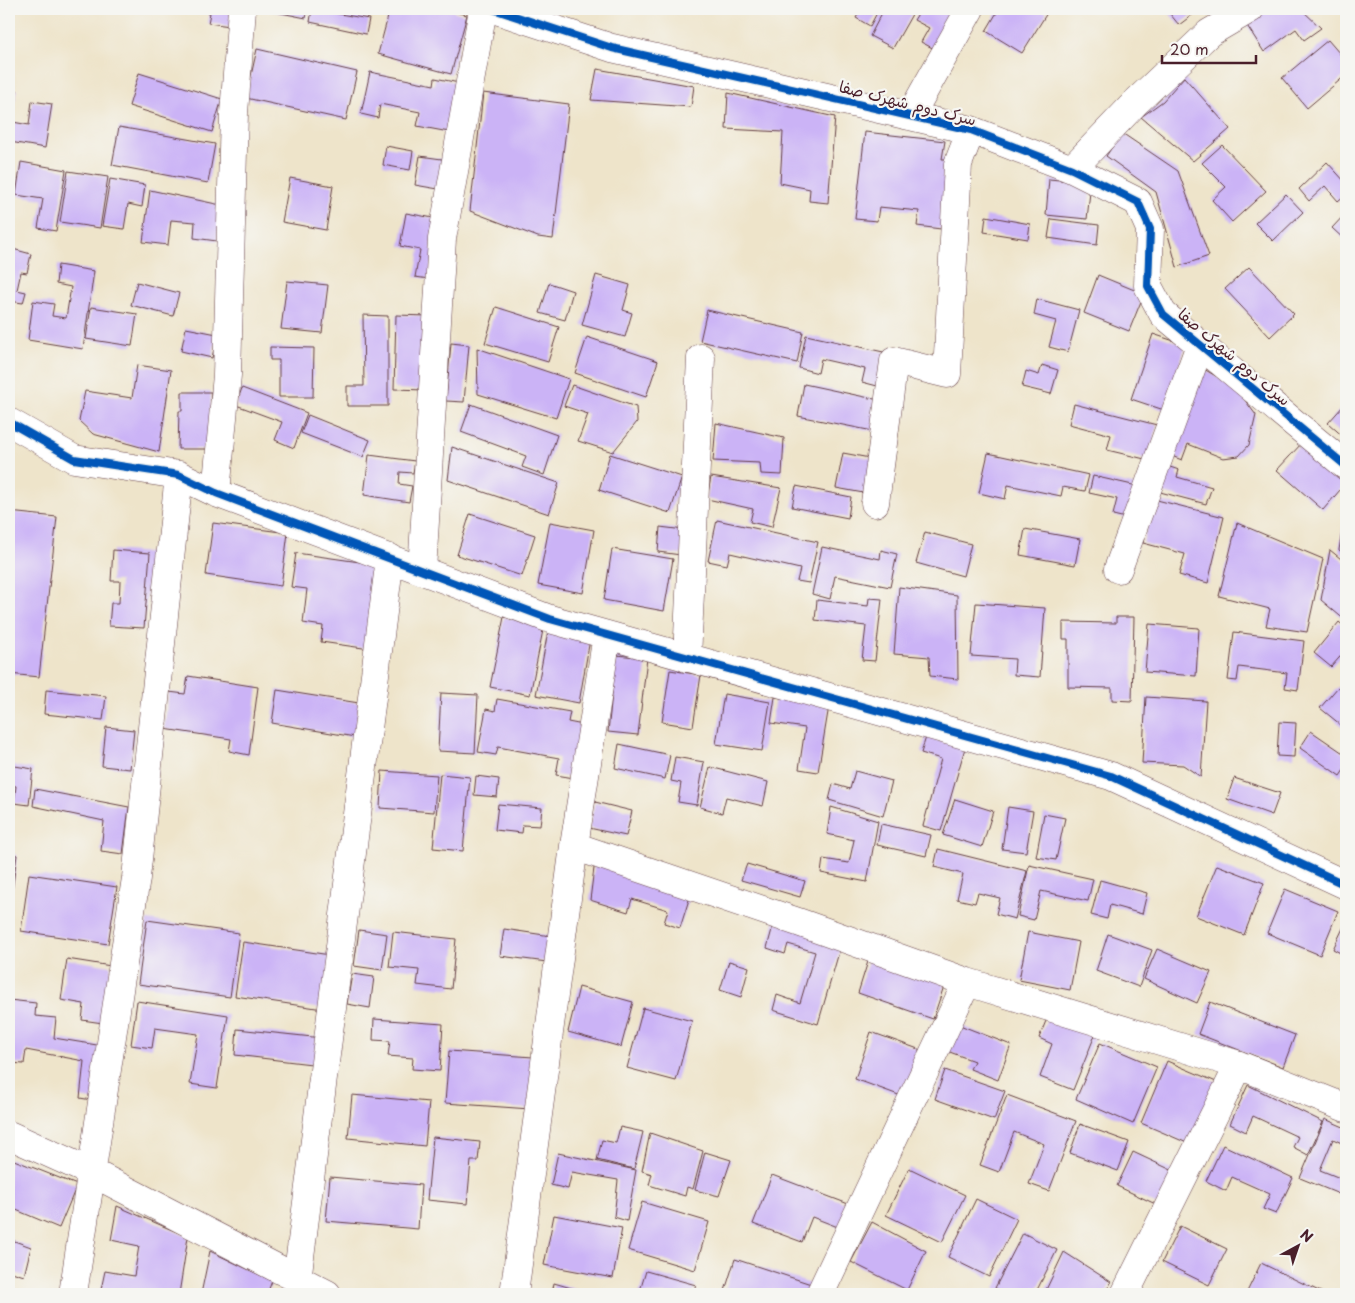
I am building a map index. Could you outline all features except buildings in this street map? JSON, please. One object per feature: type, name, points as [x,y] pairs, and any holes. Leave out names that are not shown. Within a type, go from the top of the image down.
[{"type":"street","points":[[216,493],[227,376],[234,113],[242,9]]},
{"type":"street","points":[[422,571],[442,239],[483,9]]},
{"type":"street","name":"سرک دوم شهرک صفا","points":[[493,9],[612,48],[971,130],[1072,169],[1138,202],[1150,229],[1148,286],[1163,314],[1346,466]]},
{"type":"street","points":[[910,116],[970,9]]},
{"type":"street","points":[[1072,169],[1136,102],[1209,34],[1250,9]]},
{"type":"street","points":[[875,503],[894,361],[947,374],[958,164],[971,130]]},
{"type":"street","points":[[1118,569],[1200,346]]},
{"type":"street","points":[[688,658],[701,358]]},
{"type":"street","points":[[9,422],[74,460],[180,475],[216,493],[550,619],[1111,776],[1346,885]]},
{"type":"street","points":[[74,1294],[136,878],[180,475]]},
{"type":"street","points":[[297,1280],[390,558]]},
{"type":"street","points":[[514,1294],[574,846],[606,635]]},
{"type":"street","points":[[574,846],[789,918],[967,982],[1239,1065],[1346,1108]]},
{"type":"street","points":[[820,1294],[967,982]]},
{"type":"street","points":[[1125,1294],[1239,1065]]},
{"type":"street","points":[[9,1135],[93,1173],[327,1294]]},
{"type":"cycle path","points":[[493,9],[612,48],[971,130],[1072,169],[1138,202],[1150,229],[1148,286],[1163,314],[1346,466]]},
{"type":"cycle path","points":[[9,422],[74,459],[179,475],[216,493],[550,619],[1111,776],[1346,885]]}]
